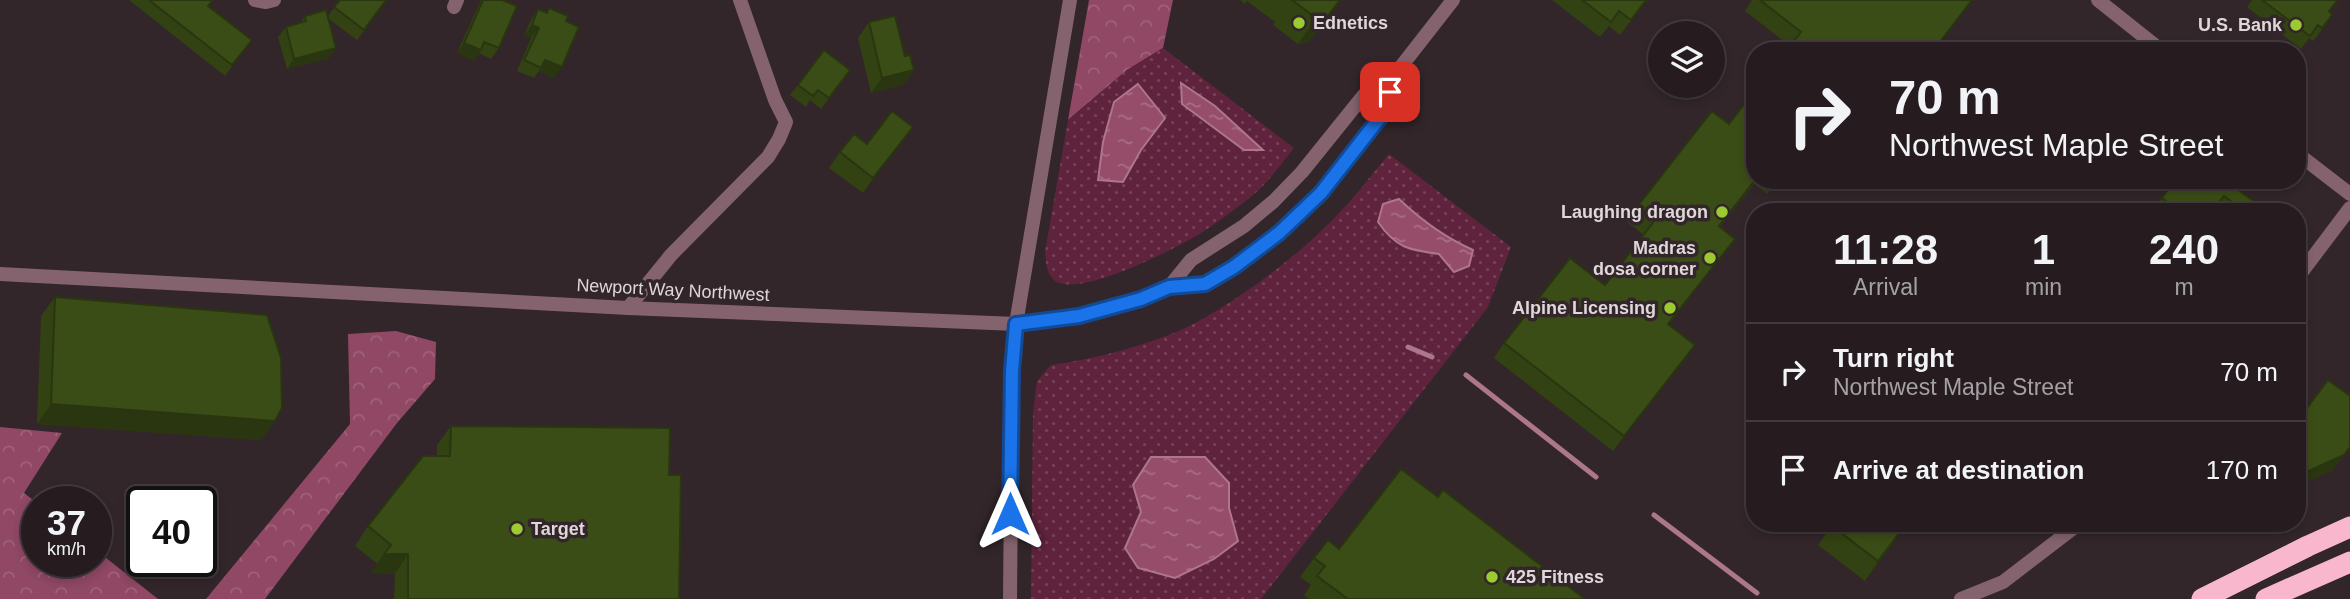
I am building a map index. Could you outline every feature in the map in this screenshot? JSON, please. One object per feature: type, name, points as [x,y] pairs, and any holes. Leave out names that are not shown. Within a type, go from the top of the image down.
[{"type":"highway","points":[[2202,599],[2350,527]]},
{"type":"highway","points":[[2266,599],[2350,562]]},
{"type":"street","points":[[255,0],[274,0]]},
{"type":"street","points":[[628,308],[671,255],[768,157],[786,122],[775,100],[740,0]]},
{"type":"street","points":[[1010,599],[1012,371],[1016,324],[1070,0]]},
{"type":"street","points":[[1169,287],[1191,260],[1244,226],[1274,201],[1302,172],[1364,95],[1396,73],[1453,0]]},
{"type":"street","points":[[2098,0],[2151,42]]},
{"type":"street","name":"Newport Way Northwest","points":[[0,274],[628,308],[1016,324],[1079,316],[1112,308],[1169,287],[1205,284],[1258,250],[1303,212],[1330,182],[1385,111],[1396,73]]},
{"type":"street","points":[[2306,161],[2350,194]]},
{"type":"street","points":[[2306,266],[2350,208]]},
{"type":"street","points":[[1961,599],[2003,582],[2068,532]]},
{"type":"street","points":[[1991,599],[2003,582]]},
{"type":"green space","points":[[1089,0],[1173,0],[1163,48],[1127,70],[1068,120]]},
{"type":"green space","points":[[396,331],[436,342],[435,379],[397,423],[265,599],[206,599],[350,424],[348,334]]},
{"type":"green space","points":[[0,427],[62,433],[28,486],[21,486],[21,577],[112,577],[112,563],[126,574],[126,577],[130,577],[158,599],[0,599]]},
{"type":"shaded area","points":[[1163,48],[1294,148],[1258,191],[1192,238],[1107,277],[1085,283],[1068,284],[1055,281],[1048,271],[1045,252],[1068,120],[1127,70]]},
{"type":"shaded area","points":[[1389,154],[1511,247],[1488,307],[1261,599],[1031,599],[1033,413],[1037,381],[1051,365],[1087,359],[1146,343],[1199,321],[1238,297],[1276,270],[1329,224]]},
{"type":"water","points":[[1181,83],[1215,106],[1263,150],[1244,150],[1182,104]]},
{"type":"water","points":[[1138,84],[1165,118],[1141,150],[1123,182],[1098,180],[1103,142],[1114,102]]},
{"type":"water","points":[[1399,199],[1434,228],[1473,250],[1469,266],[1454,272],[1439,254],[1411,249],[1391,237],[1378,222],[1383,204]]},
{"type":"water","points":[[1151,457],[1205,457],[1229,483],[1229,508],[1238,541],[1214,559],[1175,578],[1138,568],[1125,548],[1141,512],[1133,485]]},
{"type":"building","points":[[149,0],[213,0],[208,6],[252,40],[232,65]]},
{"type":"building","points":[[340,0],[386,0],[364,30],[334,7]]},
{"type":"building","points":[[483,0],[502,0],[517,6],[499,48],[484,42],[481,50],[464,43]]},
{"type":"building","points":[[1292,0],[1340,0],[1327,17],[1316,18]]},
{"type":"building","points":[[1582,0],[1646,0],[1631,20],[1619,11],[1611,22]]},
{"type":"building","points":[[1760,0],[1972,0],[1940,42],[1793,42],[1801,32]]},
{"type":"building","points":[[2262,0],[2337,1],[2329,11],[2332,15],[2322,28],[2318,25],[2310,36]]},
{"type":"building","points":[[549,8],[568,16],[566,21],[579,27],[562,67],[545,60],[541,68],[524,60],[539,28],[532,25],[538,9],[547,13]]},
{"type":"building","points":[[326,10],[336,48],[294,59],[286,27],[306,21],[305,16]]},
{"type":"building","points":[[895,16],[905,56],[910,55],[914,70],[882,78],[869,22]]},
{"type":"building","points":[[824,50],[850,70],[829,98],[818,90],[813,96],[798,85]]},
{"type":"building","points":[[1746,102],[1748,189],[1719,226],[1735,239],[1668,324],[1695,345],[1624,436],[1504,343],[1570,258],[1605,285],[1655,220],[1637,207],[1712,111],[1729,124]]},
{"type":"building","points":[[892,111],[913,127],[873,178],[840,152],[854,134],[867,144]]},
{"type":"building","points":[[2168,189],[2237,189],[2256,203],[2233,203],[2224,196],[2219,203],[2169,203],[2162,198]]},
{"type":"building","points":[[55,297],[267,315],[281,358],[282,408],[275,421],[51,404]]},
{"type":"building","points":[[2328,380],[2350,396],[2350,447],[2344,455],[2306,472],[2306,409]]},
{"type":"building","name":"Target","points":[[451,426],[670,428],[669,475],[681,475],[679,599],[408,599],[408,554],[384,554],[391,545],[368,526],[423,456],[450,456]]},
{"type":"building","points":[[1401,469],[1438,497],[1443,490],[1585,599],[1348,599],[1317,576],[1325,566],[1314,558],[1328,540],[1339,549]]},
{"type":"building","points":[[1840,532],[1900,532],[1878,561]]},
{"type":"waterway","points":[[1408,347],[1432,357]]},
{"type":"waterway","points":[[1466,375],[1596,477]]},
{"type":"waterway","points":[[1654,515],[1757,593]]},
{"type":"place","name":"Ednetics","points":[[1299,23]]},
{"type":"place","name":"U.S. Bank","points":[[2296,25]]},
{"type":"place","name":"Laughing dragon","points":[[1722,212]]},
{"type":"place","name":"Madras dosa corner","points":[[1710,258]]},
{"type":"place","name":"Alpine Licensing","points":[[1670,308]]},
{"type":"place","name":"Target","points":[[517,529]]},
{"type":"place","name":"425 Fitness","points":[[1492,577]]},
{"type":"route","points":[[1010,514],[1012,371],[1016,324],[1079,316],[1141,299],[1169,287],[1205,284],[1234,267],[1279,233],[1321,193],[1385,111],[1390,92]]}]
